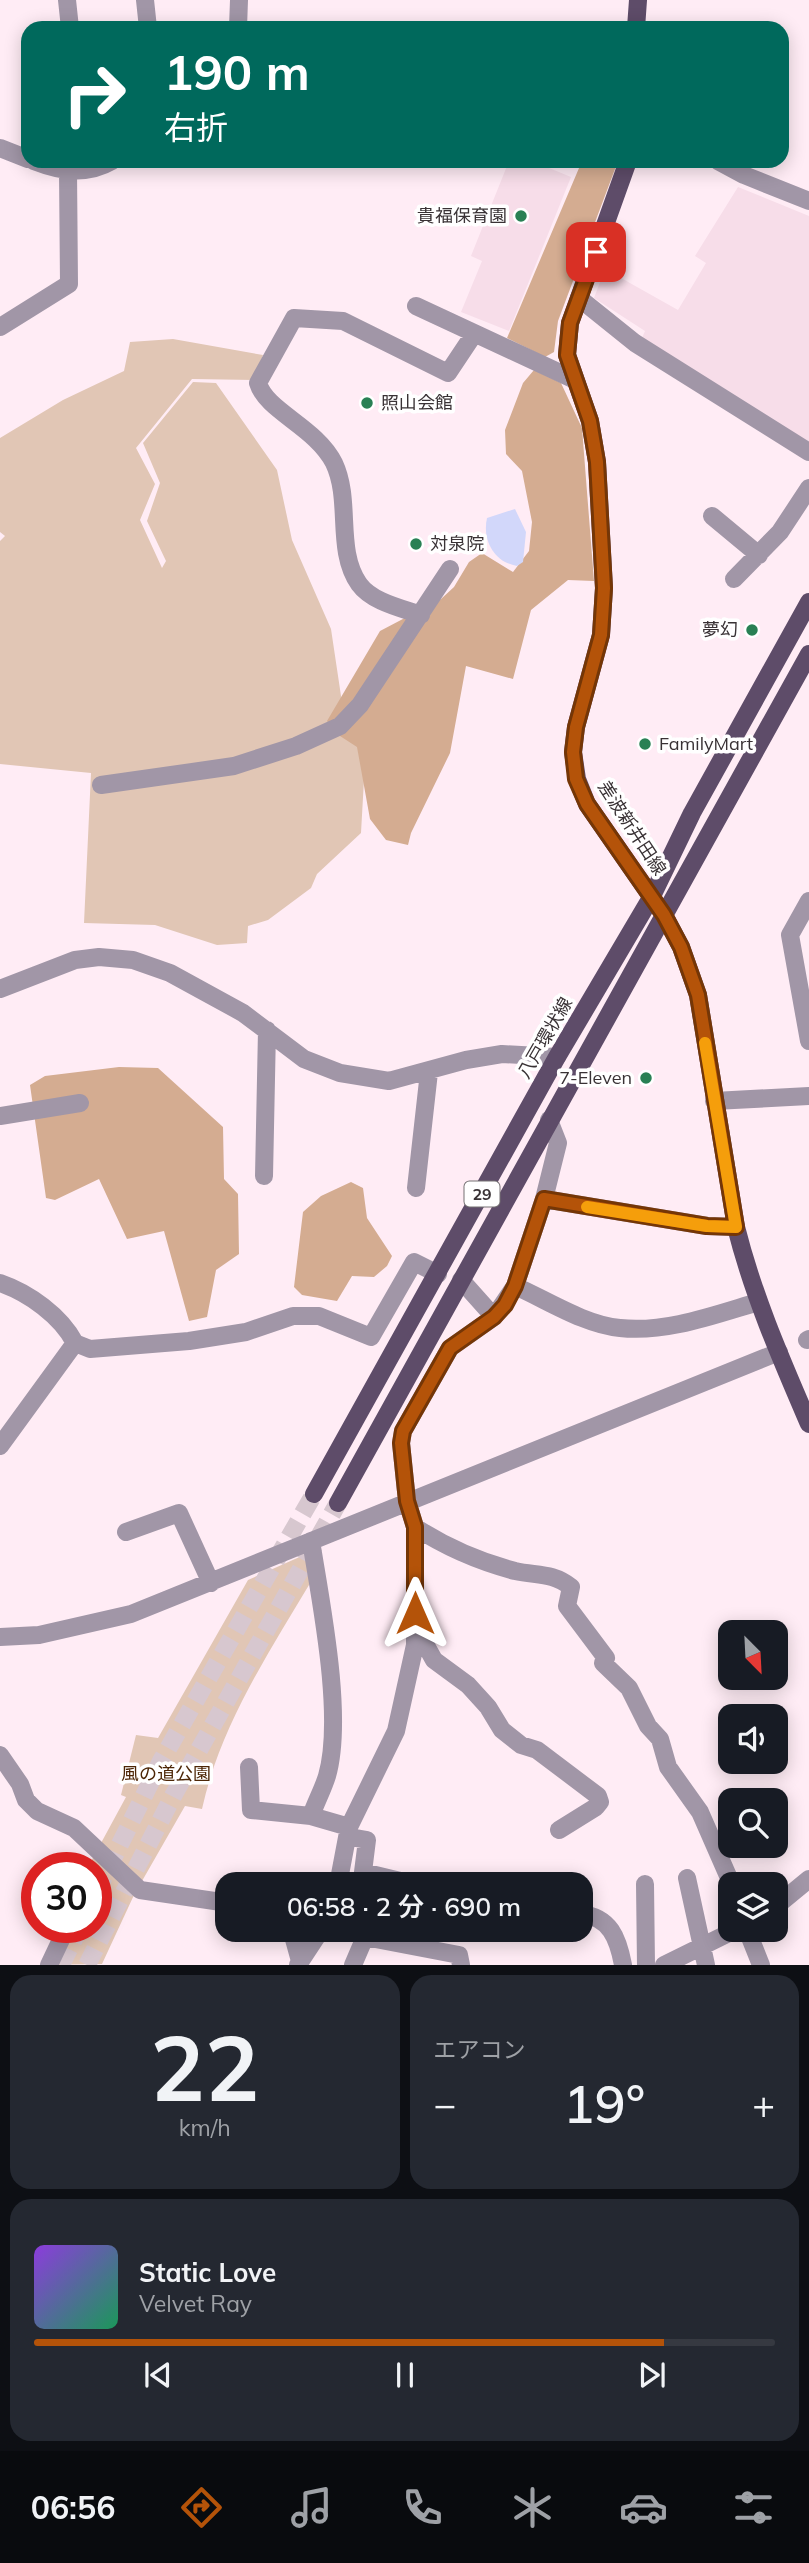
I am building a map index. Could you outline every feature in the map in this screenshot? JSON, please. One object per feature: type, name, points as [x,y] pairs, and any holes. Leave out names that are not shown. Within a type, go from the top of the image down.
[{"type":"main road","points":[[636,21],[638,0]]},
{"type":"main road","name":"差波新井田線","points":[[625,168],[570,323],[567,355],[573,379],[590,421],[597,462],[604,588],[601,635],[576,727],[573,752],[576,779],[587,804],[652,896],[681,947],[698,995],[736,1227],[758,1302],[809,1424]]},
{"type":"main road","name":"八戸環状線","points":[[314,1494],[557,1057],[652,896],[692,813],[809,602]]},
{"type":"main road","name":"29","points":[[338,1503],[809,654]]},
{"type":"street","points":[[67,0],[69,21]]},
{"type":"street","points":[[145,0],[147,21]]},
{"type":"street","points":[[238,21],[239,0]]},
{"type":"street","points":[[0,148],[21,156]]},
{"type":"street","points":[[0,327],[69,284],[77,168]]},
{"type":"street","points":[[730,168],[809,201]]},
{"type":"street","points":[[579,298],[635,343],[809,452]]},
{"type":"street","points":[[416,306],[573,379]]},
{"type":"street","points":[[421,615],[380,600],[360,585],[349,563],[341,488],[335,466],[324,446],[304,426],[261,396],[257,383],[294,318],[343,321],[448,373],[474,334]]},
{"type":"street","points":[[734,579],[780,532],[809,488]]},
{"type":"street","points":[[712,516],[759,555]]},
{"type":"street","points":[[101,786],[234,766],[296,746],[340,726],[360,705],[450,569]]},
{"type":"street","points":[[809,901],[790,935],[809,1041]]},
{"type":"street","points":[[0,989],[75,960],[99,957],[133,960],[170,973],[267,1030],[304,1059],[340,1073],[389,1081],[466,1060],[502,1054],[557,1057]]},
{"type":"street","points":[[264,1176],[267,1030]]},
{"type":"street","points":[[416,1188],[429,1072]]},
{"type":"street","points":[[714,1101],[809,1096]]},
{"type":"street","points":[[0,1116],[80,1104]]},
{"type":"street","points":[[341,1872],[349,1832],[396,1731],[415,1645],[415,1527],[407,1501],[401,1443],[403,1431],[450,1348],[494,1317],[515,1286],[544,1199],[558,1143],[549,1120]]},
{"type":"street","points":[[544,1199],[707,1226],[736,1227]]},
{"type":"street","points":[[0,1283],[18,1289],[69,1330],[75,1343],[89,1349],[189,1341],[246,1332],[293,1315],[319,1315],[371,1337],[414,1262],[438,1274]]},
{"type":"street","points":[[461,1280],[494,1317]]},
{"type":"street","points":[[515,1286],[598,1323],[621,1328],[679,1324],[758,1302]]},
{"type":"street","points":[[0,1446],[75,1343]]},
{"type":"street","points":[[0,1637],[38,1635],[131,1614],[779,1352]]},
{"type":"street","points":[[126,1532],[179,1513],[211,1583]]},
{"type":"street","points":[[415,1527],[438,1542],[514,1570],[558,1577],[572,1587],[567,1606],[606,1658],[603,1663],[629,1688],[648,1726],[660,1739],[668,1767],[700,1812],[726,1872]]},
{"type":"street","points":[[311,1816],[327,1774],[332,1740],[329,1664],[312,1541]]},
{"type":"street","points":[[415,1626],[434,1660],[468,1685],[488,1707],[502,1730],[521,1745],[537,1750],[598,1796],[600,1802],[596,1807],[559,1830]]},
{"type":"street","points":[[0,1755],[20,1784],[26,1800],[37,1811],[75,1828],[93,1852]]},
{"type":"street","points":[[249,1767],[251,1810],[311,1816],[367,1840],[363,1872]]},
{"type":"street","points":[[112,1870],[140,1890],[215,1901]]},
{"type":"street","points":[[687,1878],[706,1965]]},
{"type":"street","points":[[788,1897],[809,1880]]},
{"type":"street","points":[[645,1884],[646,1965]]},
{"type":"street","points":[[593,1918],[604,1921],[614,1932],[623,1965]]},
{"type":"street","points":[[352,1965],[365,1937],[459,1955],[461,1965]]},
{"type":"street","points":[[664,1965],[718,1938]]},
{"type":"street","points":[[294,1942],[299,1963]]},
{"type":"street","points":[[299,1963],[313,1942]]},
{"type":"street","points":[[752,1942],[761,1965]]},
{"type":"street","points":[[49,1965],[59,1943]]},
{"type":"shaded area","name":"貴福保育園","points":[[506,168],[549,168],[571,177],[509,331],[461,312],[482,261],[471,256]]},
{"type":"shaded area","points":[[579,168],[615,168],[558,321],[554,352],[545,357],[507,338]]},
{"type":"shaded area","points":[[738,187],[809,216],[809,443],[642,338],[645,331],[594,298],[605,269],[678,310],[706,263],[695,256]]},
{"type":"shaded area","points":[[534,370],[561,383],[582,428],[594,581],[568,580],[531,610],[513,679],[466,666],[450,753],[411,833],[408,845],[386,840],[370,819],[357,747],[340,736],[327,721],[380,631],[441,599],[454,587],[469,562],[482,553],[513,572],[529,551],[532,522],[522,471],[506,454],[505,430],[523,383]]},
{"type":"shaded area","points":[[119,1067],[158,1068],[223,1127],[224,1179],[238,1194],[239,1254],[216,1270],[207,1317],[189,1321],[164,1231],[127,1239],[99,1179],[55,1200],[46,1198],[30,1085],[45,1076]]},
{"type":"shaded area","points":[[351,1182],[363,1188],[367,1218],[392,1256],[387,1266],[374,1277],[352,1276],[337,1301],[302,1295],[294,1287],[303,1212],[321,1196]]},
{"type":"green space","points":[[173,339],[263,355],[254,380],[192,379],[136,448],[155,484],[140,520],[162,568],[166,561],[147,521],[160,483],[143,443],[193,382],[216,383],[277,470],[292,540],[331,629],[344,716],[366,744],[361,833],[317,874],[311,888],[268,920],[248,926],[247,943],[217,945],[155,925],[84,923],[91,773],[0,764],[0,541],[5,536],[0,532],[0,438],[63,400],[124,371],[130,342]]},
{"type":"green space","name":"風の道公園","points":[[304,1555],[312,1580],[233,1719],[210,1778],[202,1809],[185,1806],[134,1895],[112,1942],[112,1852],[96,1852],[126,1797],[121,1795],[136,1735],[158,1738],[248,1580]]},
{"type":"green space","name":"風の道公園","points":[[53,1943],[112,1943],[102,1964],[42,1965]]},
{"type":"water","points":[[515,509],[526,532],[523,562],[517,566],[496,555],[486,534],[487,518]]},
{"type":"tunnel","points":[[112,1861],[161,1761],[314,1494]]},
{"type":"tunnel","points":[[87,1965],[173,1796],[338,1503]]},
{"type":"tunnel","points":[[61,1965],[72,1943]]},
{"type":"slow traffic","points":[[587,1207],[707,1226],[736,1227],[705,1043]]},
{"type":"place","name":"貴福保育園","points":[[521,216]]},
{"type":"place","name":"照山会館","points":[[367,403]]},
{"type":"place","name":"対泉院","points":[[416,544]]},
{"type":"place","name":"夢幻","points":[[752,630]]},
{"type":"place","name":"FamilyMart","points":[[645,744]]},
{"type":"place","name":"7-Eleven","points":[[646,1078]]},
{"type":"route","points":[[415,1613],[415,1527],[407,1501],[401,1443],[403,1431],[450,1348],[494,1317],[505,1305],[515,1286],[544,1199],[707,1226],[736,1227],[698,995],[681,947],[652,896],[587,804],[576,779],[573,752],[576,727],[601,635],[604,588],[597,462],[590,421],[573,379],[567,355],[570,323],[596,252]]}]
